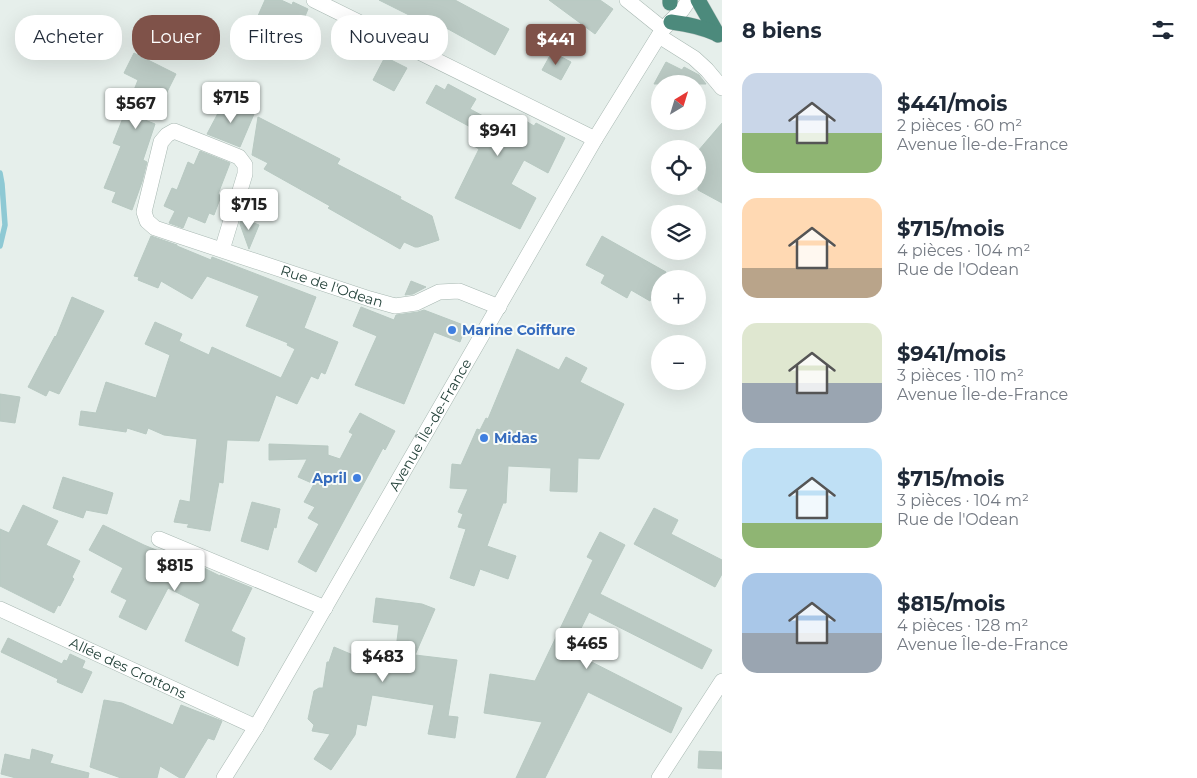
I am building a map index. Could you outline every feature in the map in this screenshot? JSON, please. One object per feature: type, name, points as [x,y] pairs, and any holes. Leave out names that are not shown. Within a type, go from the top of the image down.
[{"type":"highway","points":[[698,0],[720,38]]},
{"type":"highway","points":[[664,29],[688,24],[706,29],[720,38]]},
{"type":"street","points":[[314,0],[596,139]]},
{"type":"street","points":[[627,0],[664,29],[708,70],[722,88]]},
{"type":"street","name":"Avenue Île-de-France","points":[[224,778],[325,608],[596,139],[664,29],[690,0]]},
{"type":"street","name":"Avenue Île-de-France","points":[[664,29],[671,1]]},
{"type":"street","name":"Rue de l'Odean","points":[[222,250],[245,174],[245,165],[239,157],[174,131],[161,142],[144,212],[147,221],[155,228],[370,299],[396,306],[416,303],[439,292],[459,291],[499,307]]},
{"type":"street","points":[[159,539],[325,608]]},
{"type":"street","name":"Allée des Crottons","points":[[0,609],[256,726]]},
{"type":"street","points":[[660,778],[722,681]]},
{"type":"building","points":[[265,0],[281,0],[292,5],[293,2],[308,9],[306,15],[258,15]]},
{"type":"building","points":[[379,0],[455,0],[509,29],[495,55],[448,29],[448,15],[409,15]]},
{"type":"building","points":[[549,0],[600,0],[613,9],[595,34]]},
{"type":"building","points":[[552,52],[571,62],[561,80],[542,70]]},
{"type":"building","points":[[132,57],[132,60],[148,60],[176,74],[166,94],[156,89],[145,120],[155,124],[143,160],[147,162],[142,182],[132,210],[112,202],[116,192],[104,188],[121,146],[113,143],[138,80],[124,73]]},
{"type":"building","points":[[383,60],[391,60],[407,68],[394,91],[373,80]]},
{"type":"building","points":[[666,62],[682,70],[684,67],[699,75],[659,75]]},
{"type":"building","points":[[448,84],[476,99],[470,109],[513,132],[521,118],[534,126],[536,123],[565,138],[548,173],[524,160],[511,184],[536,198],[520,229],[455,198],[479,149],[469,143],[476,130],[426,103],[436,85],[445,90]]},
{"type":"building","points":[[225,100],[254,114],[240,147],[207,134]]},
{"type":"building","points":[[258,117],[340,159],[337,164],[401,197],[400,199],[432,216],[439,240],[418,247],[404,242],[400,249],[328,208],[330,206],[264,169],[268,163],[252,155]]},
{"type":"building","points":[[722,123],[722,203],[706,194],[706,142]]},
{"type":"building","points":[[200,151],[230,163],[218,194],[221,196],[214,215],[209,213],[205,223],[188,216],[183,228],[169,223],[175,211],[164,206],[172,188],[177,190],[188,162],[194,165]]},
{"type":"building","points":[[241,218],[259,225],[249,249],[240,224]]},
{"type":"building","points":[[151,236],[211,260],[212,257],[316,297],[304,328],[338,342],[325,374],[321,372],[318,379],[311,376],[297,404],[276,395],[259,441],[227,440],[223,483],[219,482],[210,531],[187,527],[189,524],[174,522],[180,500],[190,502],[197,439],[164,435],[148,428],[146,434],[127,428],[126,432],[79,425],[81,411],[96,413],[106,382],[156,398],[170,355],[145,344],[155,322],[182,334],[179,341],[209,355],[212,347],[281,378],[295,349],[287,345],[288,343],[246,326],[259,296],[207,276],[192,299],[161,281],[158,288],[138,280],[139,277],[134,276]]},
{"type":"building","points":[[602,236],[662,270],[651,270],[650,301],[631,290],[627,298],[601,283],[605,275],[586,265]]},
{"type":"building","points":[[411,281],[426,287],[413,294],[405,295]]},
{"type":"building","points":[[72,297],[104,311],[59,394],[49,390],[46,396],[28,387],[56,337]]},
{"type":"building","points":[[361,307],[394,320],[396,315],[424,310],[466,326],[460,342],[434,332],[404,404],[355,385],[377,336],[353,326]]},
{"type":"building","points":[[517,349],[559,370],[566,357],[587,368],[580,382],[624,404],[599,459],[578,458],[577,492],[550,491],[551,468],[508,466],[506,503],[503,503],[487,546],[516,556],[508,579],[480,569],[474,586],[450,578],[466,529],[458,527],[463,514],[458,512],[468,489],[450,488],[452,464],[461,465],[477,429],[480,430],[486,418],[488,419]]},
{"type":"building","points":[[0,394],[20,397],[15,423],[0,421]]},
{"type":"building","points":[[360,413],[395,431],[385,450],[383,448],[316,572],[298,562],[319,524],[308,518],[315,507],[304,502],[314,484],[298,477],[307,459],[269,460],[269,444],[328,446],[328,455],[340,459],[353,434],[349,432]]},
{"type":"building","points":[[63,477],[113,493],[107,514],[86,510],[83,518],[53,508]]},
{"type":"building","points":[[252,502],[280,509],[268,550],[241,541]]},
{"type":"building","points":[[23,505],[58,521],[46,545],[80,561],[72,577],[74,579],[60,606],[58,605],[54,613],[0,586],[0,529],[9,533]]},
{"type":"building","points":[[654,508],[678,520],[671,534],[722,560],[722,574],[715,587],[634,544]]},
{"type":"building","points":[[103,525],[144,545],[173,557],[174,555],[252,588],[231,631],[245,638],[238,666],[185,641],[200,604],[168,588],[146,630],[119,617],[127,600],[111,592],[123,568],[89,550]]},
{"type":"building","points":[[600,532],[625,545],[600,594],[712,650],[702,669],[589,612],[570,651],[682,708],[671,733],[588,692],[545,778],[516,778],[542,722],[484,713],[490,674],[535,681],[593,560],[587,557]]},
{"type":"building","points":[[376,598],[422,604],[435,609],[415,655],[457,660],[448,716],[458,717],[455,738],[428,734],[434,705],[372,695],[366,726],[357,724],[355,735],[331,770],[314,759],[330,734],[312,731],[314,725],[308,719],[314,691],[323,688],[327,662],[329,662],[334,647],[393,672],[399,625],[373,622]]},
{"type":"building","points":[[8,638],[62,664],[64,660],[67,661],[70,654],[85,661],[82,668],[92,672],[82,693],[57,682],[58,679],[1,652]]},
{"type":"building","points":[[104,700],[122,703],[173,725],[181,705],[222,721],[214,740],[208,738],[184,778],[180,778],[160,766],[157,778],[121,778],[90,767]]},
{"type":"building","points":[[32,749],[53,755],[50,763],[89,773],[88,778],[16,778],[1,774],[5,754],[30,760]]},
{"type":"building","points":[[699,751],[722,752],[722,769],[698,768]]},
{"type":"waterway","points":[[0,173],[5,225],[0,246]]},
{"type":"place","name":"Marine Coiffure","points":[[452,330]]},
{"type":"place","name":"Midas","points":[[484,438]]},
{"type":"place","name":"April","points":[[357,478]]}]
